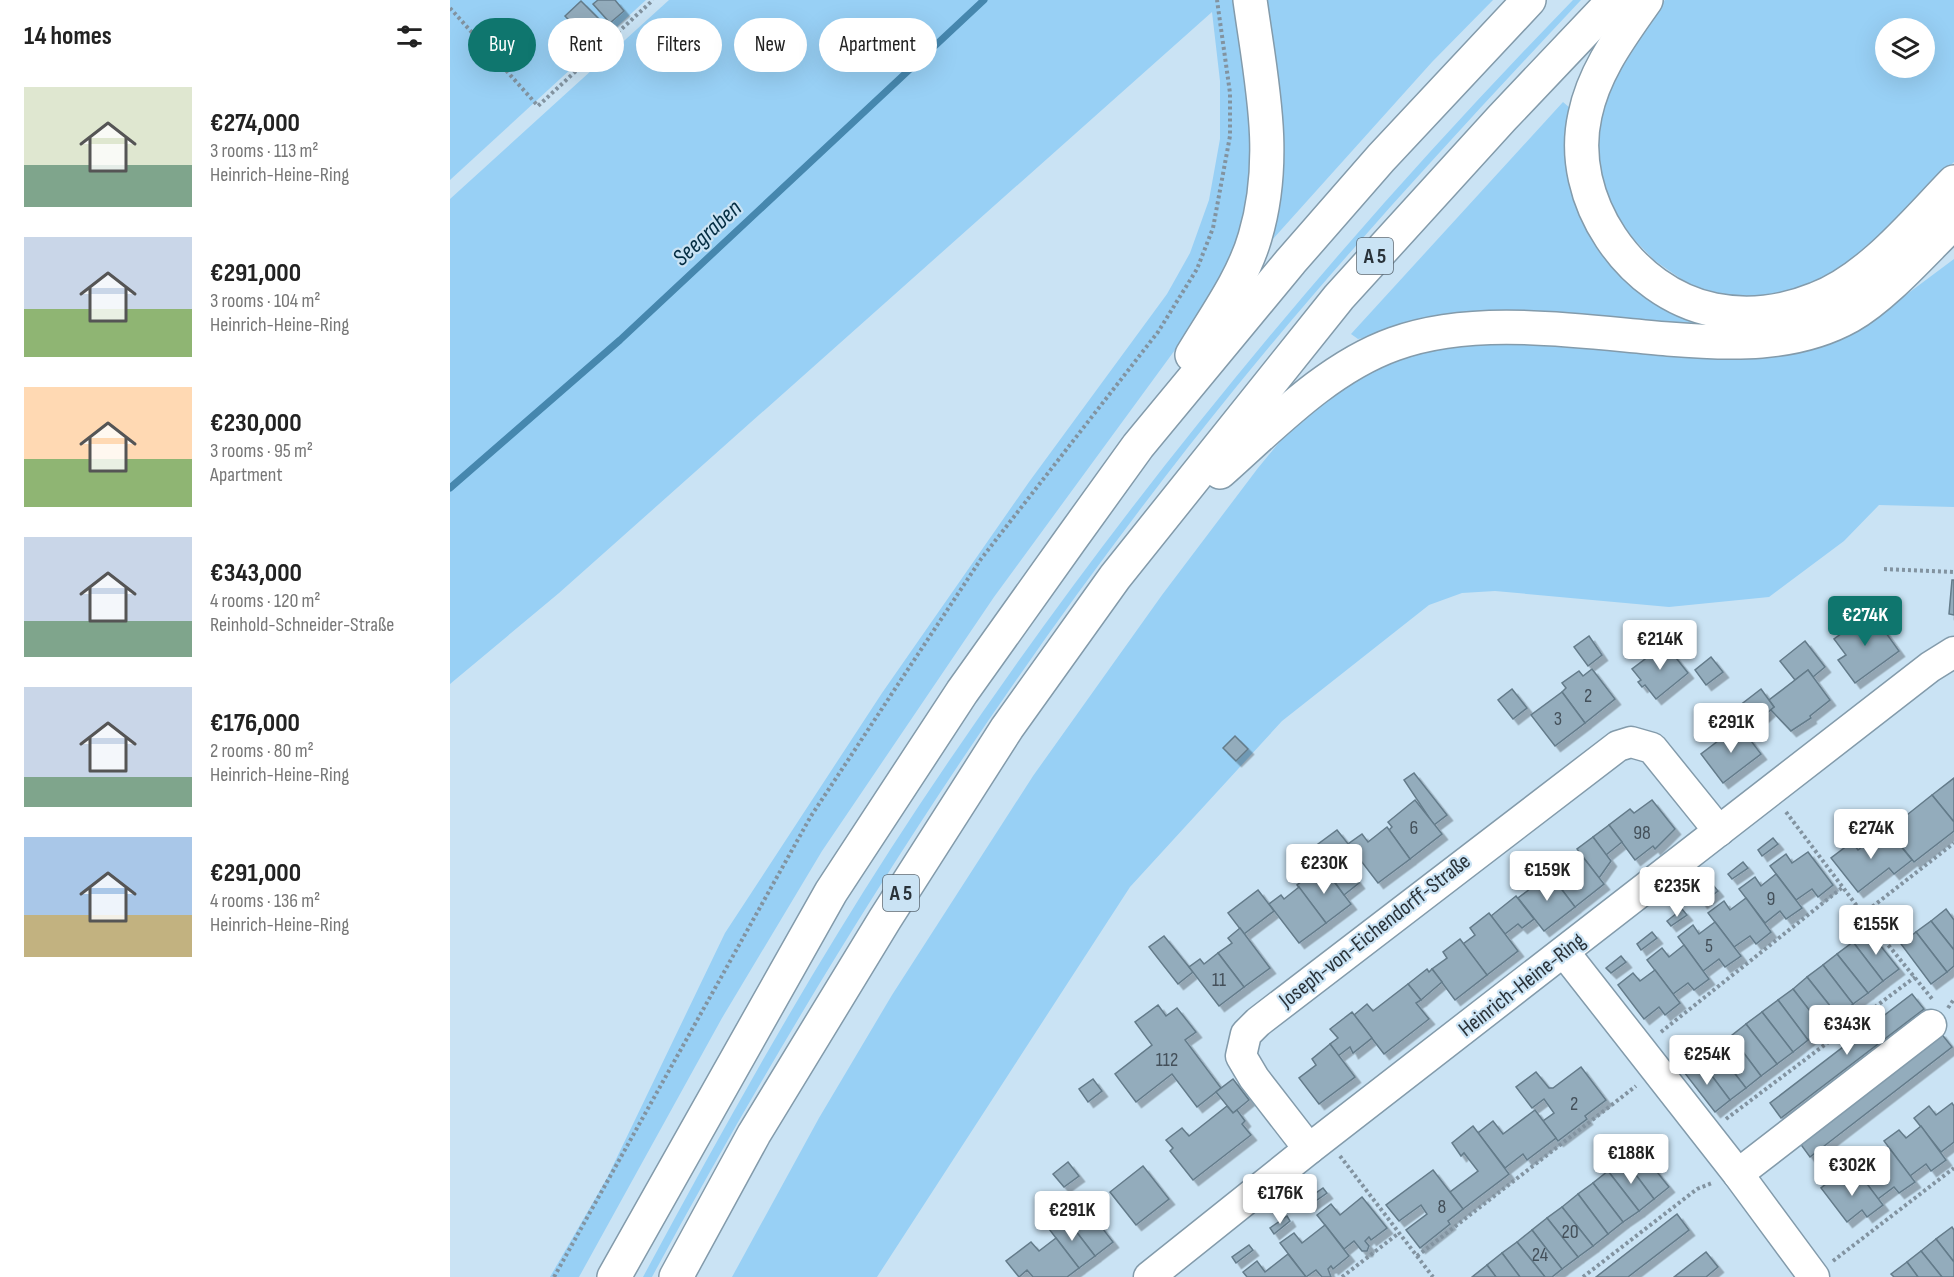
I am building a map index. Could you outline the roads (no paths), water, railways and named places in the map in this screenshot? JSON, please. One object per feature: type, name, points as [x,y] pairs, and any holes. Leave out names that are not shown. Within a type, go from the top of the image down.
[{"type":"highway","points":[[1138,446],[1239,274],[1255,239],[1262,207],[1269,151],[1250,0]]},
{"type":"highway","points":[[614,1277],[831,892],[962,692],[1138,446],[1373,166],[1529,0]]},
{"type":"highway","name":"A 5","points":[[676,1277],[754,1134],[891,909],[1007,728],[1115,577],[1339,297],[1502,118],[1614,0]]},
{"type":"highway","points":[[1646,0],[1595,79],[1584,116],[1581,149],[1584,180],[1593,205],[1608,234],[1628,260],[1654,284],[1681,300],[1714,310],[1749,314],[1783,310],[1819,298],[1854,277],[1893,244],[1954,182]]},
{"type":"highway","points":[[1155,528],[1331,377],[1394,344],[1447,331],[1498,327],[1711,342],[1759,341],[1802,334],[1828,327],[1869,303],[1954,222]]},
{"type":"street","name":"Heinrich-Heine-Ring","points":[[1149,1277],[1317,1143],[1772,792],[1930,667],[1954,652]]},
{"type":"street","name":"Joseph-von-Eichendorff-Straße","points":[[1317,1143],[1254,1078],[1240,1056],[1246,1034],[1258,1022],[1618,746],[1631,742],[1652,748],[1719,831]]},
{"type":"street","points":[[1564,952],[1738,1174],[1814,1276]]},
{"type":"street","points":[[1738,1174],[1935,1016]]},
{"type":"waterway","name":"Seegraben","points":[[450,488],[620,340],[984,0]]}]
